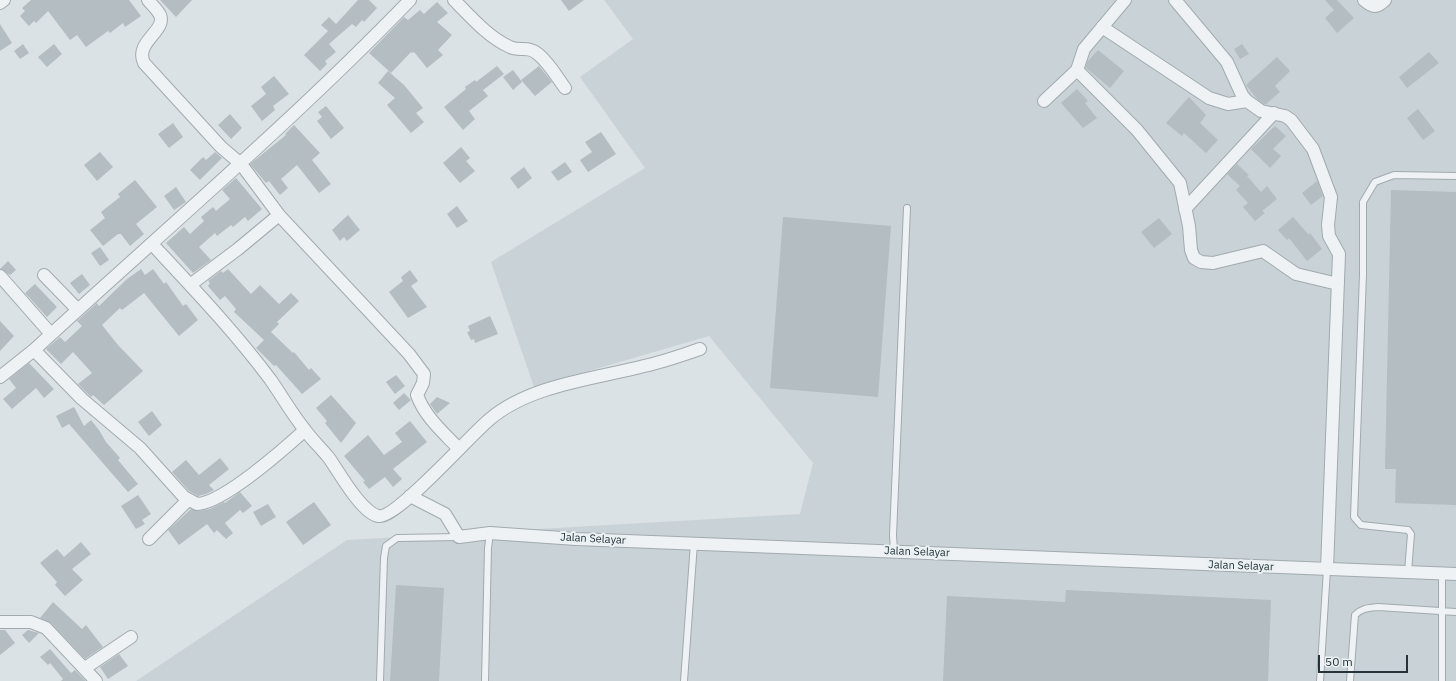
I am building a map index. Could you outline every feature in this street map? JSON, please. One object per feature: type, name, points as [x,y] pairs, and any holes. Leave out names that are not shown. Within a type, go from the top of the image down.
[{"type":"street","points":[[0,3],[4,0]]},
{"type":"street","points":[[148,0],[161,18],[159,25],[142,49],[142,58],[144,63],[221,147],[241,164],[279,215],[383,325],[424,374],[423,383],[417,395],[421,405],[428,416],[459,449]]},
{"type":"street","points":[[0,377],[34,350],[241,164],[330,80],[410,0]]},
{"type":"street","points":[[454,0],[483,29],[498,40],[511,48],[530,48],[540,55],[565,88]]},
{"type":"street","points":[[1044,101],[1077,70],[1084,49],[1124,0]]},
{"type":"street","points":[[1175,0],[1227,62],[1242,95],[1247,101],[1261,111],[1285,116],[1295,123],[1313,149],[1331,197],[1328,225],[1330,236],[1339,254],[1327,569]]},
{"type":"street","points":[[1364,0],[1372,6],[1376,6],[1385,0]]},
{"type":"street","points":[[1102,27],[1210,98],[1228,104],[1247,101]]},
{"type":"street","points":[[1077,70],[1137,130],[1180,183],[1191,250],[1194,258],[1201,262],[1213,263],[1263,252],[1296,274],[1338,284]]},
{"type":"street","points":[[1185,209],[1274,114]]},
{"type":"street","points":[[190,285],[238,249],[279,215]]},
{"type":"street","points":[[152,244],[237,339],[270,380],[304,430],[324,452],[354,495],[371,512],[378,516],[391,514],[490,419],[519,400],[540,393],[645,366],[700,349]]},
{"type":"street","points":[[44,275],[78,310]]},
{"type":"street","points":[[0,276],[51,334]]},
{"type":"street","points":[[34,350],[82,399],[140,448],[188,500],[197,504],[212,500],[258,470],[304,430]]},
{"type":"street","points":[[410,496],[445,514],[459,537]]},
{"type":"street","points":[[149,539],[188,500]]},
{"type":"street","name":"Jalan Selayar","points":[[459,537],[490,533],[576,539],[1456,574]]},
{"type":"street","points":[[0,622],[31,622],[46,628],[96,681]]},
{"type":"street","points":[[85,668],[131,637]]},
{"type":"lane","points":[[1408,572],[1411,534],[1408,530],[1361,524],[1354,517],[1363,274],[1363,202],[1375,182],[1394,175],[1456,176]]},
{"type":"lane","points":[[894,551],[893,527],[907,208]]},
{"type":"lane","points":[[485,681],[488,548],[490,533]]},
{"type":"lane","name":"Jalan Selayar","points":[[380,681],[384,550],[388,543],[398,538],[459,537]]},
{"type":"lane","points":[[684,681],[694,543]]},
{"type":"lane","points":[[1320,681],[1327,569]]},
{"type":"lane","points":[[1442,573],[1442,681]]},
{"type":"lane","points":[[1350,681],[1355,615],[1359,611],[1366,608],[1378,607],[1456,612]]},
{"type":"shaded area","points":[[604,0],[1456,0],[1456,681],[136,681],[347,540],[800,514],[813,463],[709,336],[534,387],[491,262],[645,168],[580,77],[633,39]]},
{"type":"building","points":[[31,0],[129,0],[141,16],[125,27],[123,23],[110,33],[108,31],[86,47],[77,35],[70,40],[48,11],[36,23],[34,21],[29,26],[20,16],[25,11],[22,8]]},
{"type":"building","points":[[160,0],[192,0],[176,17]]},
{"type":"building","points":[[358,0],[369,0],[377,8],[364,22],[362,20],[356,27],[352,24],[329,44],[336,52],[325,61],[327,64],[320,71],[304,55],[328,31],[321,25],[329,17],[336,24]]},
{"type":"building","points":[[561,0],[584,0],[569,11]]},
{"type":"building","points":[[1325,0],[1337,0],[1354,18],[1337,33],[1325,18],[1334,10]]},
{"type":"building","points":[[437,2],[448,13],[437,22],[452,35],[438,50],[443,55],[427,68],[414,52],[411,52],[391,73],[369,53],[404,17],[408,20],[420,10],[424,14]]},
{"type":"building","points":[[0,24],[12,43],[0,51]]},
{"type":"building","points":[[23,44],[29,53],[20,59],[14,51]]},
{"type":"building","points":[[54,44],[62,54],[47,67],[38,57]]},
{"type":"building","points":[[1242,44],[1249,54],[1240,59],[1234,49]]},
{"type":"building","points":[[1098,50],[1124,71],[1110,88],[1086,68],[1087,62]]},
{"type":"building","points":[[1429,52],[1439,63],[1407,88],[1399,77]]},
{"type":"building","points":[[1277,57],[1290,71],[1275,86],[1280,92],[1264,104],[1257,99],[1246,85]]},
{"type":"building","points":[[497,66],[504,74],[483,90],[488,96],[469,111],[475,119],[463,130],[444,107],[466,89],[465,87],[475,80],[476,82]]},
{"type":"building","points":[[539,66],[552,82],[535,96],[521,80]]},
{"type":"building","points":[[513,70],[522,82],[513,90],[503,77]]},
{"type":"building","points":[[388,71],[404,85],[423,108],[416,113],[424,122],[411,133],[387,105],[395,98],[378,83]]},
{"type":"building","points":[[274,76],[289,94],[273,106],[275,110],[262,121],[251,106],[266,94],[261,87]]},
{"type":"building","points":[[1077,89],[1088,101],[1085,103],[1097,118],[1083,128],[1061,103]]},
{"type":"building","points":[[1189,97],[1206,115],[1200,123],[1218,140],[1206,153],[1184,133],[1182,136],[1166,123]]},
{"type":"building","points":[[326,106],[344,128],[331,139],[317,121],[322,117],[318,112]]},
{"type":"building","points":[[1418,109],[1435,131],[1423,140],[1407,118]]},
{"type":"building","points":[[230,114],[242,128],[231,139],[218,125]]},
{"type":"building","points":[[173,123],[183,137],[169,148],[158,134]]},
{"type":"building","points":[[294,125],[320,153],[312,160],[331,184],[319,193],[297,165],[281,179],[288,188],[280,195],[269,181],[266,183],[250,164],[286,135],[285,134]]},
{"type":"building","points":[[1275,126],[1286,136],[1273,149],[1281,156],[1270,168],[1251,149]]},
{"type":"building","points":[[601,132],[616,154],[588,172],[580,160],[592,152],[585,142]]},
{"type":"building","points":[[461,147],[470,158],[466,161],[475,171],[460,183],[443,163]]},
{"type":"building","points":[[100,152],[113,167],[97,181],[84,165]]},
{"type":"building","points":[[215,152],[222,158],[200,180],[190,170],[203,157],[206,160]]},
{"type":"building","points":[[565,162],[572,172],[558,181],[551,172]]},
{"type":"building","points":[[1237,164],[1249,175],[1247,176],[1261,192],[1267,186],[1277,199],[1262,211],[1265,213],[1255,221],[1243,207],[1248,203],[1236,190],[1240,186],[1227,174]]},
{"type":"building","points":[[524,167],[532,178],[518,189],[510,178]]},
{"type":"building","points":[[236,178],[262,209],[248,221],[245,217],[233,227],[231,225],[217,236],[215,233],[199,247],[211,260],[193,273],[166,243],[184,227],[190,234],[204,221],[201,217],[213,207],[216,211],[230,199],[222,190]]},
{"type":"building","points":[[135,180],[157,207],[136,224],[144,234],[130,246],[121,234],[118,234],[103,246],[90,230],[105,218],[101,212],[120,197],[118,194]]},
{"type":"building","points":[[1317,181],[1323,196],[1311,205],[1302,193]]},
{"type":"building","points":[[176,187],[186,202],[174,210],[164,196]]},
{"type":"building","points":[[1391,190],[1456,192],[1456,505],[1395,503],[1396,469],[1385,469]]},
{"type":"building","points":[[457,206],[468,221],[457,228],[447,214]]},
{"type":"building","points":[[348,215],[360,230],[347,241],[344,237],[340,241],[332,230]]},
{"type":"building","points":[[783,217],[891,226],[878,397],[770,388]]},
{"type":"building","points":[[1293,217],[1309,235],[1310,233],[1322,249],[1307,261],[1289,238],[1287,240],[1278,230]]},
{"type":"building","points":[[1159,218],[1172,234],[1154,248],[1141,232]]},
{"type":"building","points":[[100,247],[109,260],[100,266],[91,253]]},
{"type":"building","points":[[8,261],[16,270],[10,275],[0,269]]},
{"type":"building","points":[[141,269],[145,275],[153,269],[164,284],[166,282],[183,306],[186,304],[198,320],[179,336],[144,293],[122,310],[120,308],[102,325],[118,345],[143,371],[104,405],[93,395],[91,397],[78,384],[92,373],[73,352],[61,364],[46,349],[60,337],[65,342],[82,326],[77,321],[97,303],[99,306],[127,279]]},
{"type":"building","points":[[228,269],[251,294],[260,285],[279,304],[291,293],[299,301],[277,322],[279,324],[271,332],[293,353],[294,352],[309,370],[311,368],[321,379],[302,394],[276,365],[274,366],[256,348],[264,340],[234,312],[236,309],[225,296],[220,300],[208,286],[210,283],[208,281],[221,271],[223,273]]},
{"type":"building","points":[[410,270],[418,281],[411,286],[427,307],[408,318],[389,292],[403,281],[401,277]]},
{"type":"building","points":[[82,274],[90,285],[79,294],[70,283]]},
{"type":"building","points":[[35,284],[57,307],[47,317],[25,293]]},
{"type":"building","points":[[490,316],[498,334],[475,343],[474,339],[471,340],[467,332],[470,331],[468,326]]},
{"type":"building","points":[[0,321],[14,336],[0,351]]},
{"type":"building","points":[[29,363],[54,389],[44,398],[36,388],[12,409],[3,399],[16,388],[9,379]]},
{"type":"building","points":[[396,375],[405,386],[395,394],[386,382]]},
{"type":"building","points":[[404,393],[411,400],[399,410],[393,403]]},
{"type":"building","points":[[331,395],[356,423],[341,443],[325,423],[327,421],[316,408]]},
{"type":"building","points":[[437,397],[450,403],[437,414],[430,404]]},
{"type":"building","points":[[74,407],[84,426],[91,420],[106,442],[120,458],[118,460],[138,484],[128,492],[69,424],[62,428],[56,416]]},
{"type":"building","points":[[152,411],[162,425],[149,436],[138,422]]},
{"type":"building","points":[[410,421],[427,442],[393,469],[402,479],[393,487],[385,477],[369,489],[363,482],[365,481],[344,456],[368,435],[384,455],[402,442],[395,433]]},
{"type":"building","points":[[220,458],[229,469],[209,485],[214,490],[206,494],[198,496],[189,491],[172,472],[186,460],[199,475]]},
{"type":"building","points":[[240,492],[252,506],[243,513],[240,510],[225,523],[233,533],[226,539],[217,530],[214,533],[207,524],[179,545],[168,530],[191,509],[198,511],[210,509],[224,502],[225,503]]},
{"type":"building","points":[[138,495],[151,514],[142,520],[145,524],[136,529],[121,506]]},
{"type":"building","points":[[314,502],[331,525],[303,545],[286,522]]},
{"type":"building","points":[[268,504],[276,517],[261,526],[253,512]]},
{"type":"building","points":[[81,542],[91,554],[72,569],[83,580],[65,596],[55,585],[57,582],[40,563],[57,549],[64,557]]},
{"type":"building","points":[[396,585],[444,588],[439,681],[390,681]]},
{"type":"building","points":[[1066,590],[1271,600],[1268,681],[943,681],[947,596],[1065,602]]},
{"type":"building","points":[[53,602],[82,629],[86,625],[103,647],[85,659],[51,623],[40,618]]},
{"type":"building","points":[[0,630],[5,630],[15,643],[0,655]]},
{"type":"building","points":[[28,630],[39,633],[29,643],[22,635]]},
{"type":"building","points":[[50,649],[71,673],[75,670],[86,681],[61,681],[63,679],[50,663],[48,665],[40,657]]},
{"type":"building","points":[[119,654],[128,666],[108,679],[100,667]]}]
